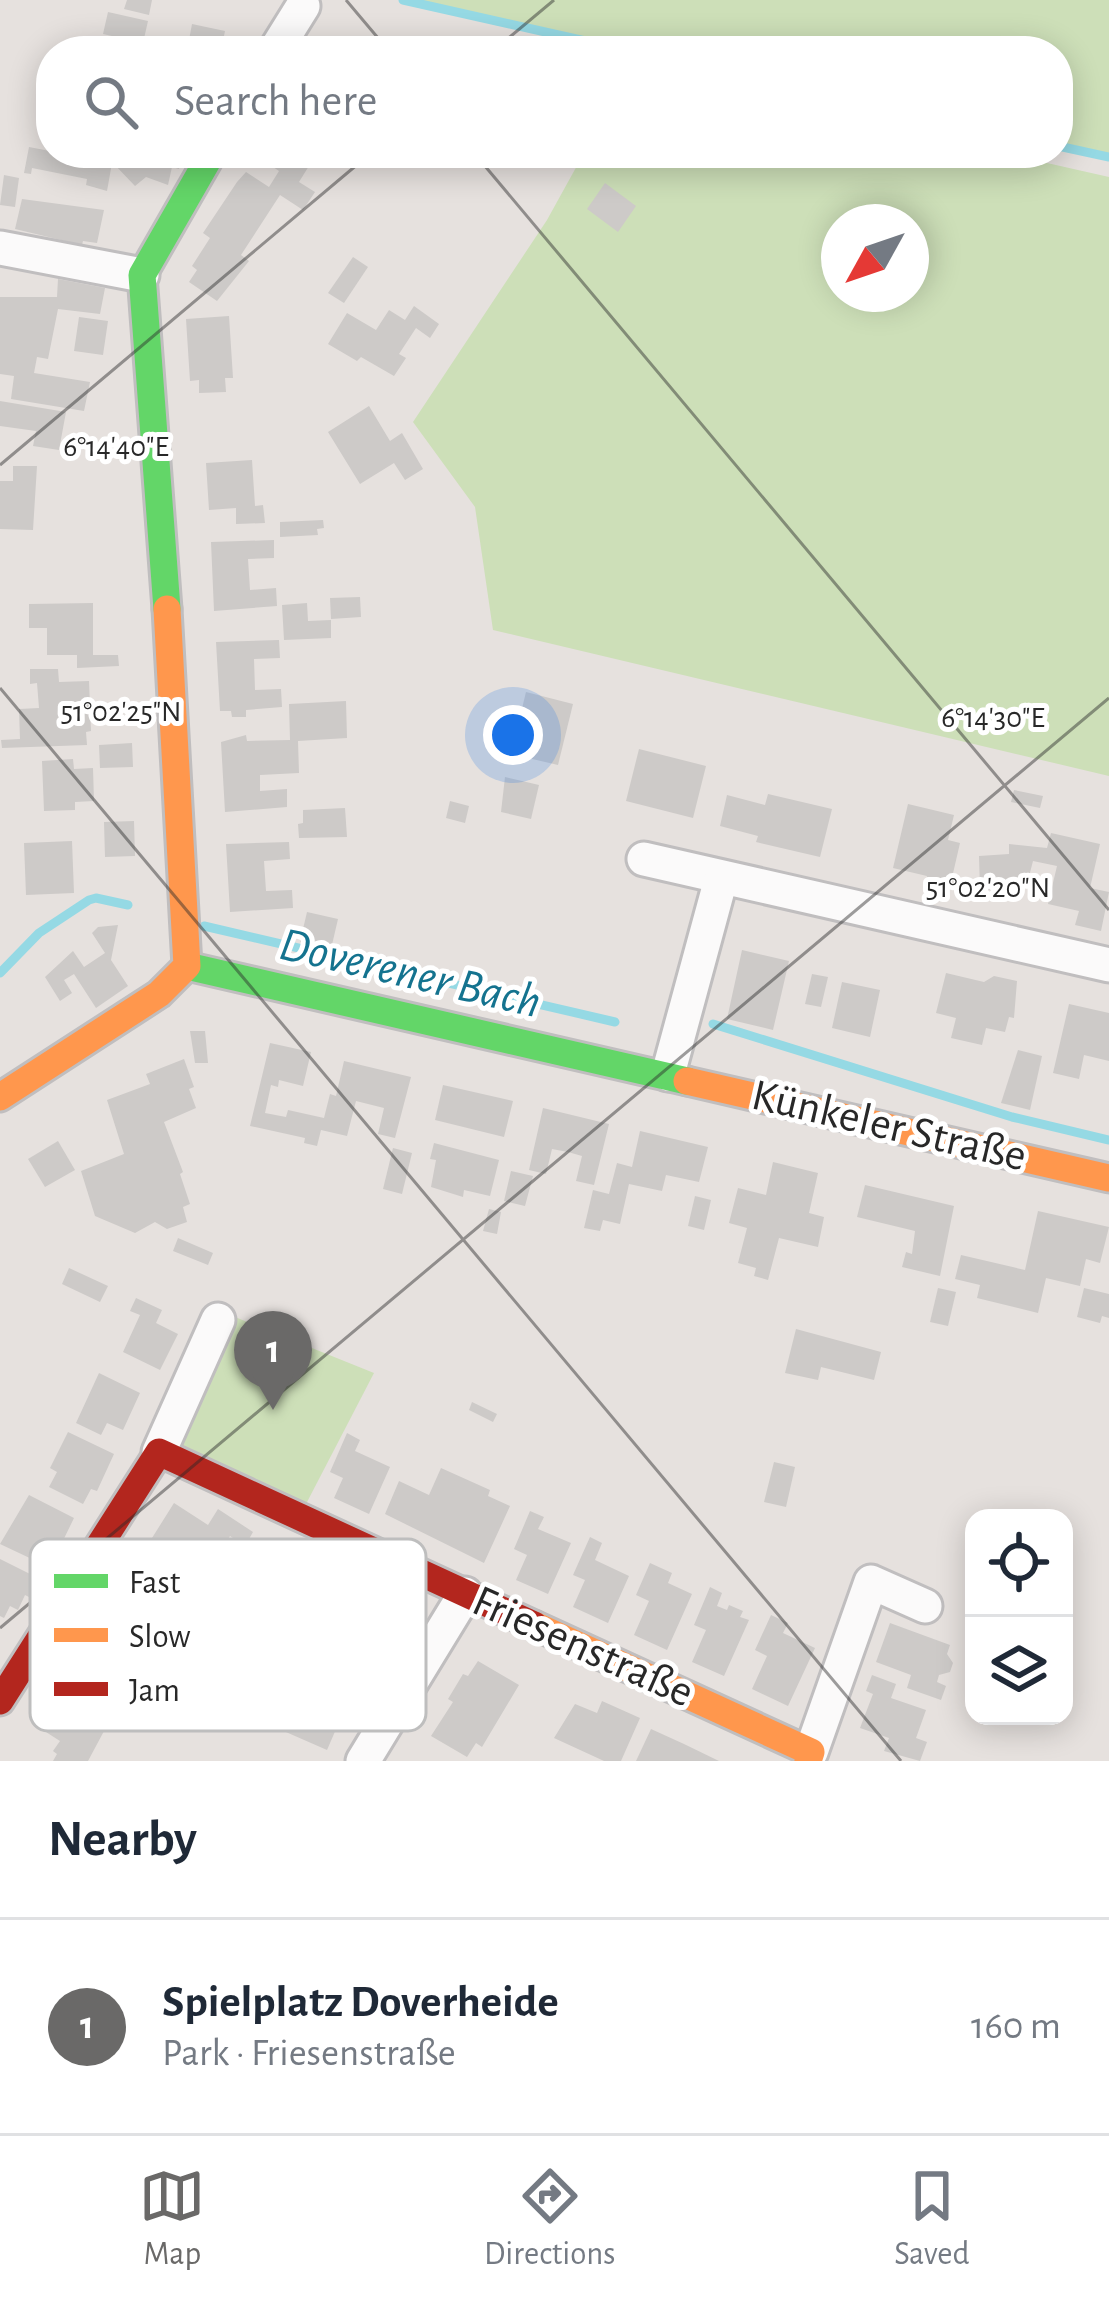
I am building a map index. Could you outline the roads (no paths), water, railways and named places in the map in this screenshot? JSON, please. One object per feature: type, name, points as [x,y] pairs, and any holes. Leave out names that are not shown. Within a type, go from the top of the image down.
[{"type":"street","points":[[284,36],[303,6]]},
{"type":"street","points":[[0,1097],[159,994],[187,953],[142,275],[203,168]]},
{"type":"street","points":[[0,248],[142,275]]},
{"type":"street","points":[[644,859],[1109,965]]},
{"type":"street","points":[[668,1074],[721,879]]},
{"type":"street","name":"Künkeler Straße","points":[[187,953],[1109,1178]]},
{"type":"street","points":[[103,1539],[159,1452],[218,1320]]},
{"type":"street","name":"Friesenstraße","points":[[159,1452],[346,1539]]},
{"type":"street","name":"Friesenstraße","points":[[426,1576],[810,1756],[871,1582],[925,1606]]},
{"type":"street","points":[[426,1658],[465,1594]]},
{"type":"street","points":[[0,1701],[30,1654]]},
{"type":"street","points":[[363,1761],[381,1731]]},
{"type":"waterway","points":[[403,0],[563,36]]},
{"type":"waterway","points":[[1073,149],[1109,157]]},
{"type":"waterway","name":"Doverener Bach","points":[[0,973],[39,933],[89,900],[128,905]]},
{"type":"waterway","name":"Doverener Bach","points":[[204,926],[615,1022]]},
{"type":"waterway","name":"Doverener Bach","points":[[713,1024],[1012,1117],[1109,1140]]},
{"type":"place","name":"Spielplatz Doverheide","points":[[273,1410]]}]
